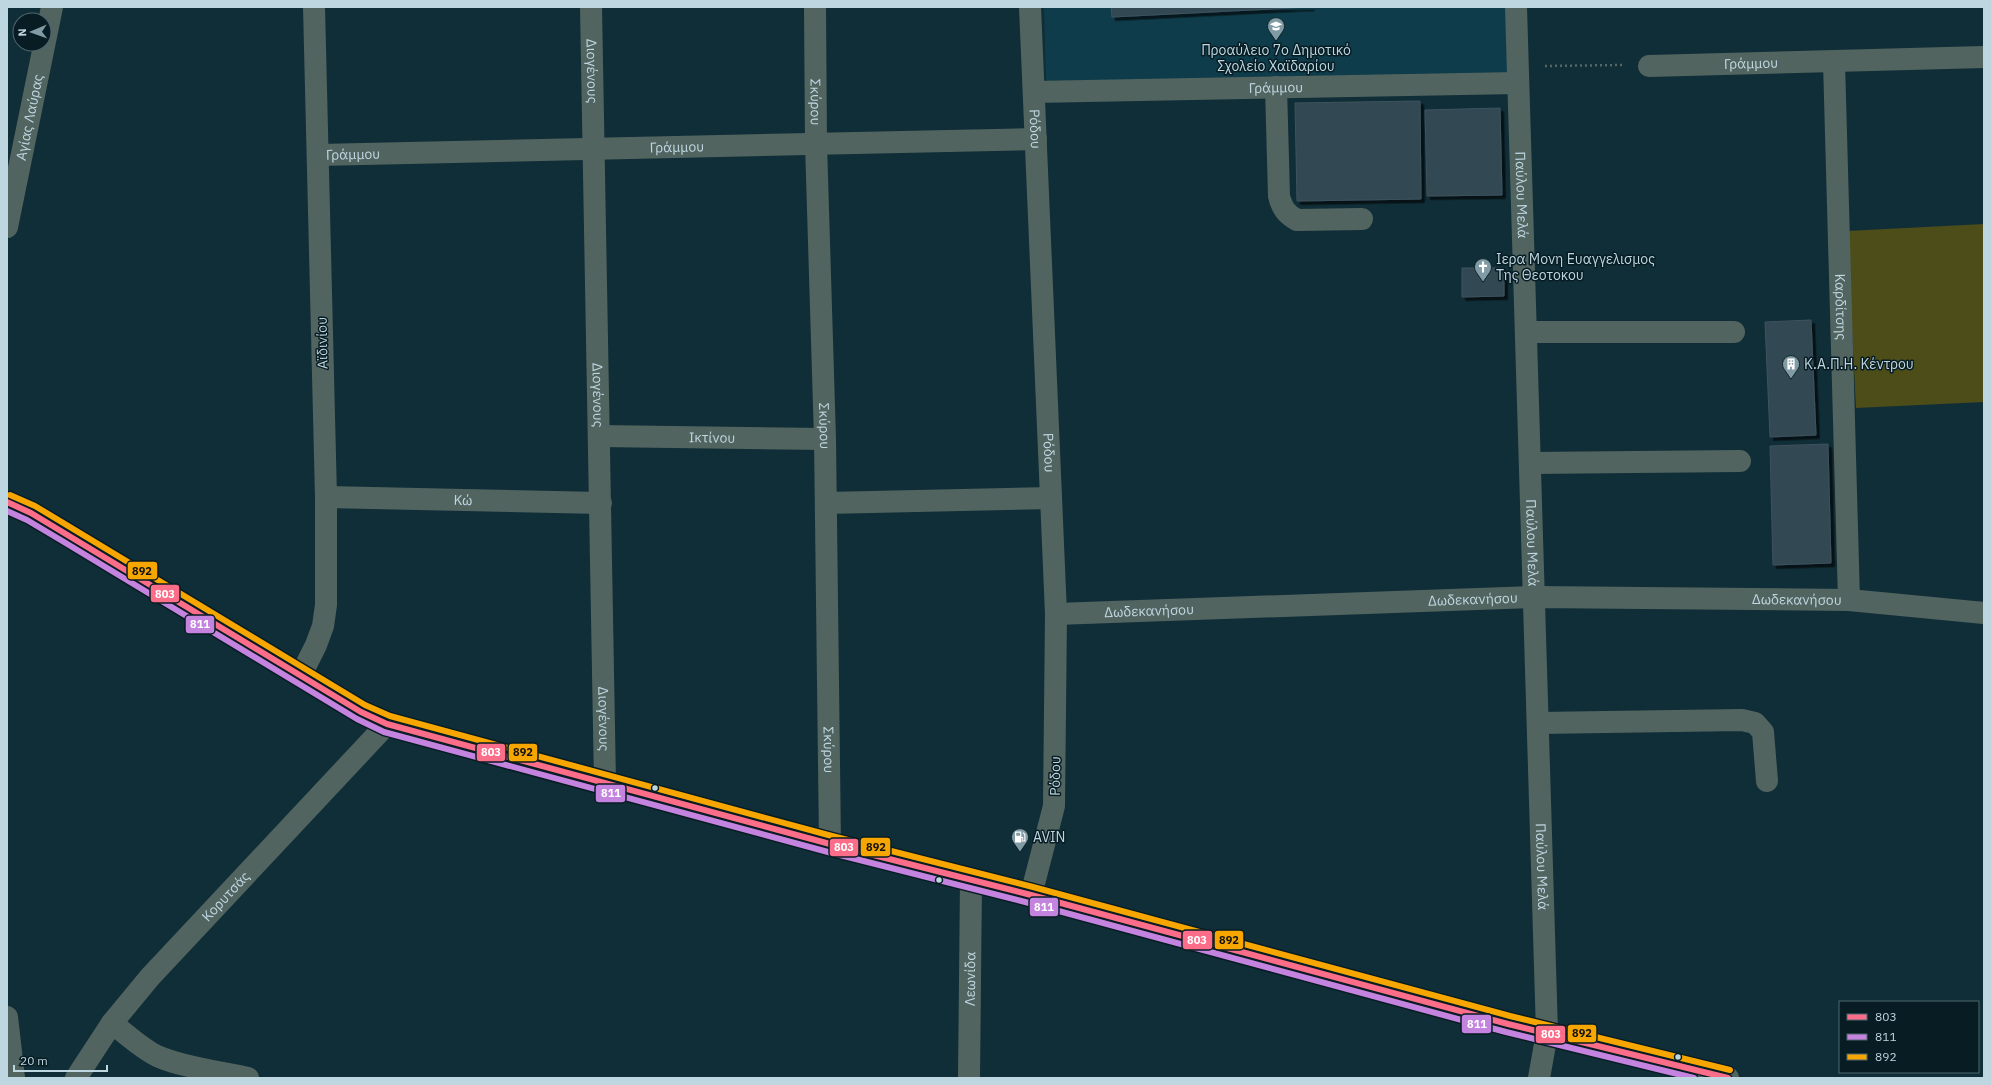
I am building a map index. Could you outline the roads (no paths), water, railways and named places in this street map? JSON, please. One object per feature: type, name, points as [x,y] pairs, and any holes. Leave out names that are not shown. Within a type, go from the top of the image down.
[{"type":"street","name":"Αγίας Λαύρας","points":[[7,227],[52,7]]},
{"type":"street","name":"Αϊδινίου","points":[[302,674],[316,645],[323,626],[326,604],[326,497],[314,7]]},
{"type":"street","name":"Διογένους","points":[[591,7],[605,784]]},
{"type":"street","name":"Σκύρου","points":[[815,7],[816,144],[825,439],[830,844]]},
{"type":"street","name":"Ρόδου","points":[[1030,7],[1056,614],[1054,806],[1031,896]]},
{"type":"street","name":"Παύλου Μελά","points":[[1516,7],[1547,1033],[1539,1078]]},
{"type":"street","name":"Γράμμου","points":[[1649,66],[1984,57]]},
{"type":"street","name":"Καρδίτσης","points":[[1834,62],[1849,600]]},
{"type":"street","name":"Γράμμου","points":[[1034,92],[1276,88],[1518,74]]},
{"type":"street","points":[[1276,88],[1279,196],[1282,207],[1288,216],[1296,220],[1362,220]]},
{"type":"street","name":"Γράμμου","points":[[318,155],[1036,139]]},
{"type":"street","points":[[1526,332],[1734,332]]},
{"type":"street","name":"Ικτίνου","points":[[599,436],[825,439]]},
{"type":"street","points":[[1530,463],[1740,461]]},
{"type":"street","name":"Κώ","points":[[326,497],[601,503]]},
{"type":"street","points":[[826,503],[1051,498]]},
{"type":"street","points":[[7,502],[31,513],[302,674],[361,712],[388,724],[830,844],[1547,1033],[1728,1078]]},
{"type":"street","name":"Δωδεκανήσου","points":[[1056,614],[1534,597],[1849,600],[1984,613]]},
{"type":"street","points":[[1538,723],[1742,720],[1754,723],[1763,732],[1767,781]]},
{"type":"street","name":"Κορυτσάς","points":[[76,1078],[112,1023],[150,977],[388,724]]},
{"type":"street","name":"Λεωνίδα","points":[[969,1078],[971,880]]},
{"type":"street","points":[[7,1017],[14,1078]]},
{"type":"street","points":[[112,1023],[142,1047],[158,1056],[248,1078]]},
{"type":"place","name":"Προαύλειο 7ο Δημοτικό Σχολείο Χαϊδαρίου","points":[[1276,41]]},
{"type":"place","name":"Ιερα Μονη Ευαγγελισμος Της Θεοτοκου","points":[[1483,282]]},
{"type":"place","name":"Κ.Α.Π.Η. Κέντρου","points":[[1791,379]]},
{"type":"place","name":"AVIN","points":[[1020,852]]}]
